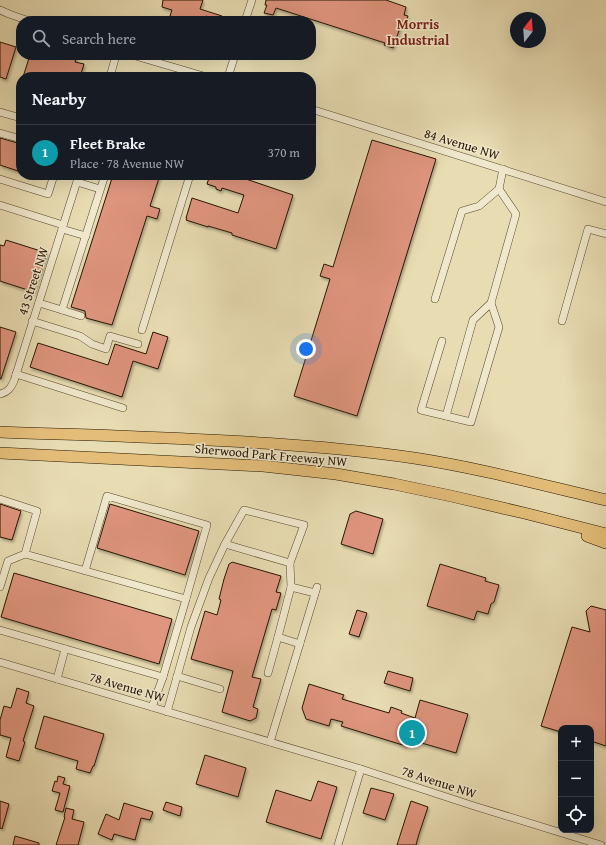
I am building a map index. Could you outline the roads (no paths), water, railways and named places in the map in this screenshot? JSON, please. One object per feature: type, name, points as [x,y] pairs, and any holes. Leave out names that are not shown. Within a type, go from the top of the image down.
[{"type":"highway","name":"Sherwood Park Freeway NW","points":[[0,432],[211,440],[336,449],[415,458],[484,471],[606,500]]},
{"type":"highway","name":"Sherwood Park Freeway NW","points":[[0,453],[299,469],[394,484],[524,513],[606,534]]},
{"type":"highway","points":[[524,513],[606,543]]},
{"type":"street","points":[[247,16],[252,0]]},
{"type":"street","points":[[0,10],[16,16]]},
{"type":"street","points":[[111,72],[115,60]]},
{"type":"street","points":[[149,60],[189,72]]},
{"type":"street","points":[[230,72],[233,60]]},
{"type":"street","name":"84 Avenue NW","points":[[316,111],[606,202]]},
{"type":"street","points":[[0,112],[16,117]]},
{"type":"street","points":[[0,133],[16,138]]},
{"type":"street","points":[[435,299],[462,211],[479,206],[499,189],[503,169]]},
{"type":"street","points":[[0,179],[48,194],[52,180]]},
{"type":"street","name":"43 Street NW","points":[[3,393],[12,386],[77,180]]},
{"type":"street","points":[[82,180],[100,189]]},
{"type":"street","points":[[62,310],[103,180]]},
{"type":"street","points":[[142,330],[188,180]]},
{"type":"street","points":[[446,416],[473,320],[491,303],[516,214],[499,189]]},
{"type":"street","points":[[0,205],[86,236]]},
{"type":"street","points":[[562,321],[588,229],[606,234]]},
{"type":"street","points":[[39,303],[81,316]]},
{"type":"street","points":[[442,341],[421,410],[471,422],[499,327],[491,303]]},
{"type":"street","points":[[32,321],[80,336],[92,344],[106,349],[110,336],[138,344]]},
{"type":"street","points":[[16,374],[123,408]]},
{"type":"street","points":[[85,571],[107,496],[207,525],[163,677],[152,707]]},
{"type":"street","points":[[0,500],[37,511],[25,554]]},
{"type":"street","points":[[167,712],[191,627],[209,578],[225,544],[244,510],[304,525],[290,563],[292,587],[268,673]]},
{"type":"street","points":[[225,544],[290,563]]},
{"type":"street","points":[[0,587],[8,561],[25,554],[186,599]]},
{"type":"street","points":[[270,742],[316,590],[292,587]]},
{"type":"street","points":[[0,630],[163,677]]},
{"type":"street","points":[[278,638],[300,644]]},
{"type":"street","points":[[57,679],[65,649]]},
{"type":"street","name":"78 Avenue NW","points":[[0,662],[360,769],[585,843],[601,845]]},
{"type":"street","points":[[177,676],[220,689]]},
{"type":"street","points":[[338,845],[360,769]]},
{"type":"place","name":"Fleet Brake","points":[[412,733]]},
{"type":"district","name":"Morris Industrial","points":[[418,32]]}]
